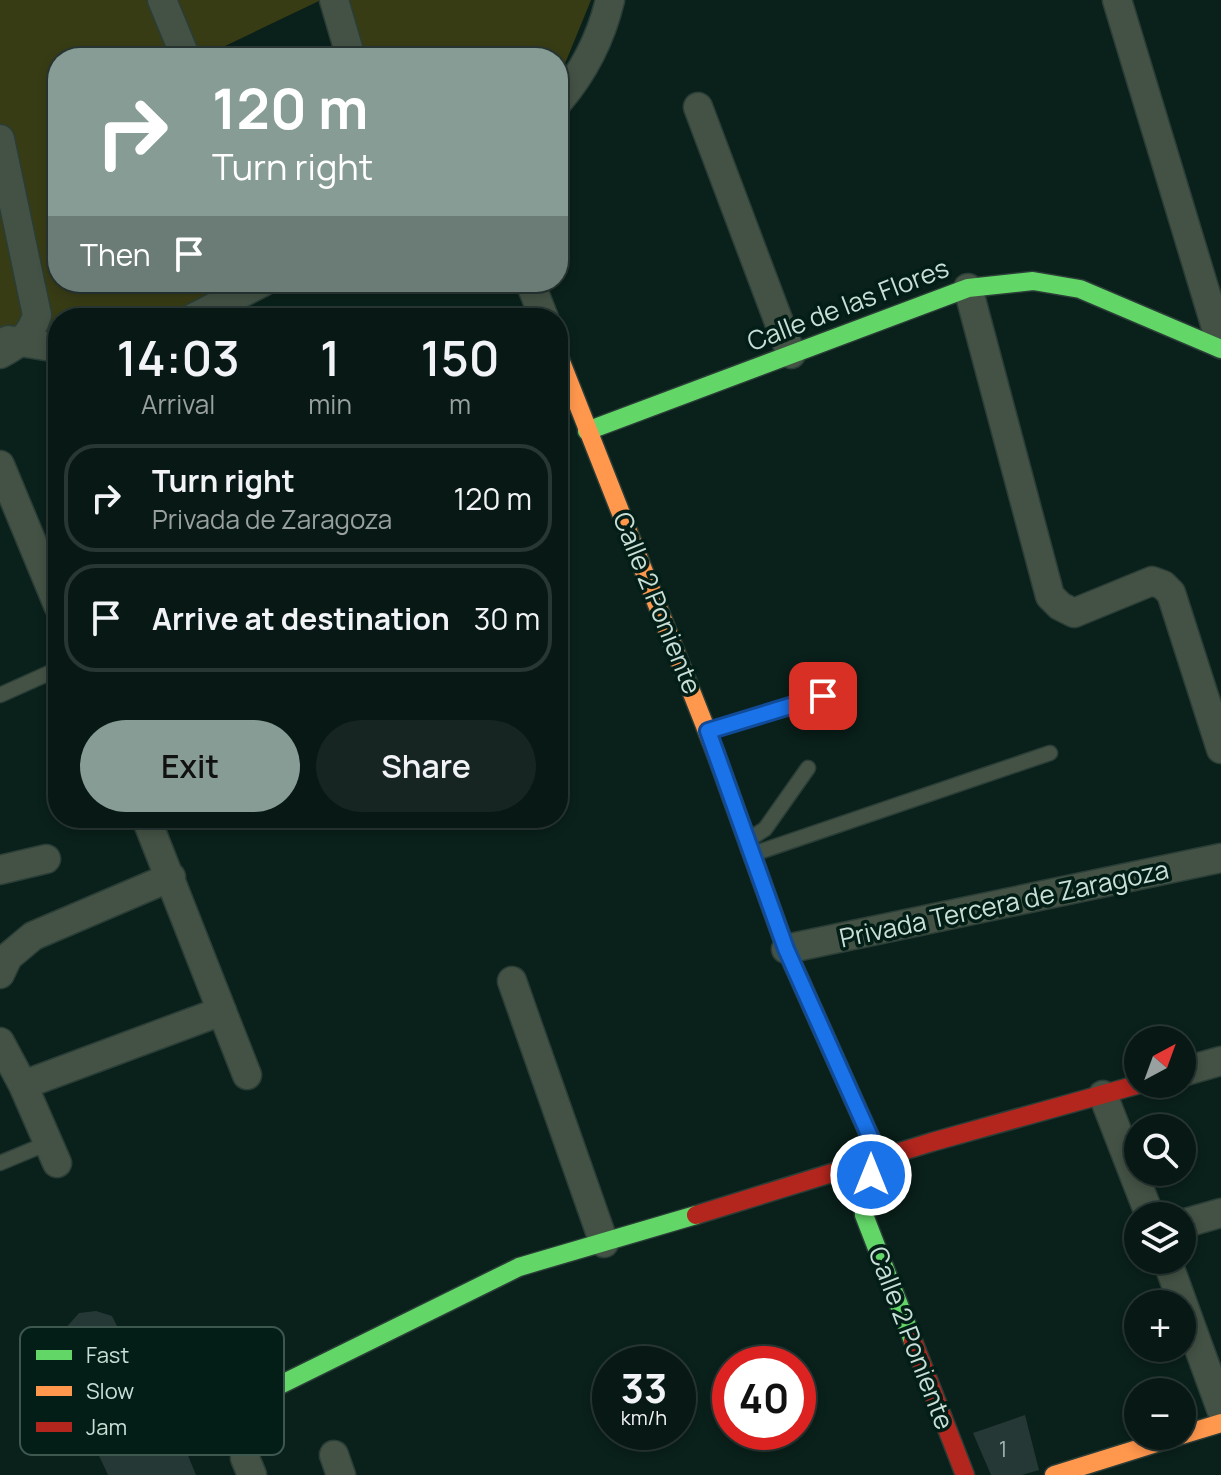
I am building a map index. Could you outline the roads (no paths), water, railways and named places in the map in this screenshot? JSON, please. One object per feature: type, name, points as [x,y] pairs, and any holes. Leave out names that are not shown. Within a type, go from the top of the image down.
[{"type":"street","points":[[162,0],[182,48]]},
{"type":"street","points":[[334,0],[348,48]]},
{"type":"street","points":[[568,91],[576,82],[604,25],[610,0]]},
{"type":"street","points":[[1117,0],[1221,347]]},
{"type":"street","points":[[698,107],[791,354]]},
{"type":"street","points":[[0,139],[37,315],[33,329],[7,345]]},
{"type":"street","name":"Calle de las Flores","points":[[587,431],[968,288],[1033,281],[1080,289],[1221,347]]},
{"type":"street","points":[[968,288],[1050,596],[1074,613],[1152,581],[1163,585],[1171,593],[1221,749]]},
{"type":"street","points":[[215,308],[244,292]]},
{"type":"street","points":[[7,345],[48,347]]},
{"type":"street","name":"Calle 2 Poniente","points":[[568,381],[708,731],[786,949],[880,1159],[863,1192],[864,1215],[965,1475]]},
{"type":"street","points":[[0,465],[48,581]]},
{"type":"street","points":[[150,828],[247,1075]]},
{"type":"street","name":"Privada Tercera de Zaragoza","points":[[786,949],[1221,858]]},
{"type":"street","points":[[0,870],[46,859]]},
{"type":"street","points":[[0,974],[8,957],[33,936],[171,877]]},
{"type":"street","points":[[512,981],[604,1243]]},
{"type":"street","points":[[23,1085],[222,1011]]},
{"type":"street","points":[[0,1042],[23,1085],[52,1153]]},
{"type":"street","points":[[1196,1068],[1221,1061]]},
{"type":"street","points":[[284,1383],[519,1267],[932,1142],[1124,1089]]},
{"type":"street","points":[[1103,1095],[1145,1202]]},
{"type":"street","points":[[1196,1220],[1221,1213]]},
{"type":"street","points":[[1172,1274],[1221,1409]]},
{"type":"street","points":[[1196,1431],[1221,1423]]},
{"type":"street","points":[[1054,1475],[1135,1450]]},
{"type":"lane","points":[[0,695],[48,673]]},
{"type":"lane","points":[[708,731],[823,696]]},
{"type":"lane","points":[[750,847],[1050,753]]},
{"type":"lane","points":[[750,847],[808,768]]},
{"type":"lane","points":[[0,1163],[52,1153]]}]
